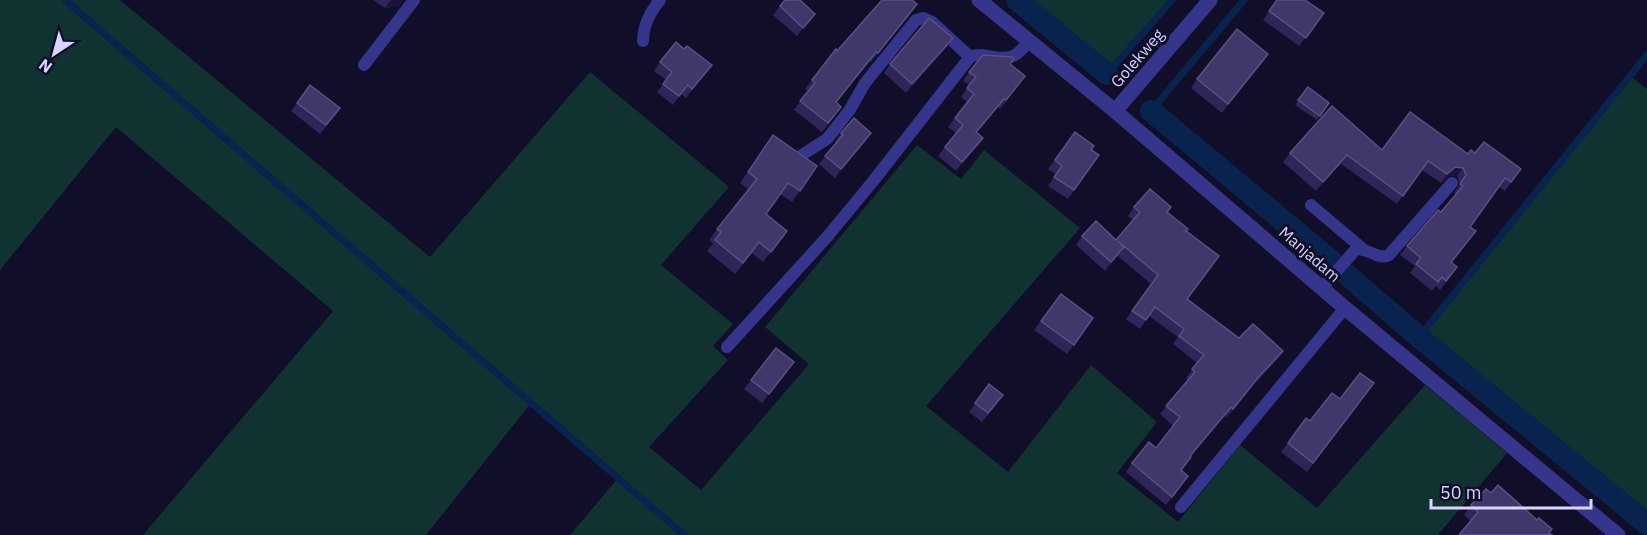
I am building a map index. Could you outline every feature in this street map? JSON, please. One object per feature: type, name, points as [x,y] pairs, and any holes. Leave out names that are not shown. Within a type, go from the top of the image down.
[{"type":"street","name":"Manjadam","points":[[979,0],[1618,535]]},
{"type":"street","name":"Golekweg","points":[[1114,111],[1210,0]]},
{"type":"lane","points":[[364,65],[414,0]]},
{"type":"lane","points":[[643,41],[643,30],[660,0]]},
{"type":"lane","points":[[796,158],[827,139],[849,111],[865,83],[916,20],[923,18],[932,22],[970,57]]},
{"type":"lane","points":[[727,347],[827,237],[970,57],[978,54],[1013,57],[1029,42]]},
{"type":"lane","points":[[1311,205],[1363,249],[1385,258],[1452,183]]},
{"type":"lane","points":[[1322,288],[1356,249],[1363,249]]},
{"type":"lane","points":[[1181,507],[1345,308]]},
{"type":"green space","points":[[0,0],[120,0],[430,257],[590,72],[729,187],[661,265],[733,324],[713,346],[728,360],[649,447],[701,490],[809,364],[765,327],[917,145],[961,179],[984,150],[1080,228],[926,406],[1008,472],[1091,365],[1157,422],[1117,473],[1178,522],[1240,445],[1317,508],[1425,385],[1507,453],[1438,535],[570,535],[618,478],[531,403],[426,535],[143,535],[333,311],[116,127],[0,270]]},
{"type":"green space","points":[[1017,0],[1172,0],[1107,74]]},
{"type":"green space","points":[[1630,76],[1647,89],[1647,524],[1419,337]]},
{"type":"building","points":[[785,0],[800,0],[815,14],[803,28],[780,6]]},
{"type":"building","points":[[882,0],[912,0],[917,4],[836,102],[841,107],[828,123],[800,101],[815,83],[812,80],[836,49],[837,51]]},
{"type":"building","points":[[1277,0],[1305,0],[1324,13],[1306,38],[1269,11]]},
{"type":"building","points":[[929,18],[953,38],[912,84],[890,64]]},
{"type":"building","points":[[1237,29],[1268,54],[1228,104],[1197,79]]},
{"type":"building","points":[[676,42],[684,49],[687,46],[712,65],[692,89],[688,85],[679,96],[663,84],[672,72],[660,62]]},
{"type":"building","points":[[983,55],[1012,57],[1014,59],[1010,64],[1025,76],[976,132],[983,138],[962,162],[945,147],[963,125],[955,118],[974,94],[967,88],[976,77],[969,72]]},
{"type":"building","points":[[310,85],[340,108],[326,125],[297,103]]},
{"type":"building","points":[[1308,87],[1329,103],[1320,116],[1298,100]]},
{"type":"building","points":[[1332,106],[1382,150],[1410,112],[1468,154],[1471,150],[1475,153],[1484,142],[1521,169],[1511,182],[1505,178],[1470,227],[1476,231],[1451,262],[1457,267],[1446,281],[1442,277],[1438,282],[1416,264],[1421,258],[1407,246],[1438,210],[1441,212],[1463,186],[1460,184],[1466,175],[1463,168],[1455,167],[1447,174],[1428,161],[1403,196],[1347,155],[1323,182],[1290,153]]},
{"type":"building","points":[[854,118],[871,133],[841,169],[825,156]]},
{"type":"building","points":[[1075,132],[1094,146],[1091,150],[1099,155],[1074,190],[1054,177],[1062,166],[1055,160]]},
{"type":"building","points":[[773,135],[817,166],[800,191],[788,183],[766,214],[787,231],[771,252],[759,242],[743,263],[715,240],[721,232],[717,229],[757,179],[748,172]]},
{"type":"building","points":[[1150,189],[1171,207],[1167,212],[1188,229],[1186,231],[1219,256],[1187,299],[1239,338],[1253,324],[1283,351],[1190,456],[1181,470],[1188,476],[1172,497],[1132,463],[1149,442],[1156,448],[1180,417],[1166,406],[1195,372],[1192,369],[1204,355],[1179,336],[1184,329],[1155,307],[1146,320],[1132,311],[1158,275],[1118,241],[1124,247],[1111,262],[1082,236],[1096,221],[1116,240],[1140,212],[1134,207]]},
{"type":"building","points":[[1061,294],[1093,318],[1074,345],[1041,321]]},
{"type":"building","points":[[776,348],[794,362],[769,394],[751,380]]},
{"type":"building","points":[[1360,373],[1374,383],[1313,463],[1288,443],[1306,418],[1310,421],[1332,393],[1340,399]]},
{"type":"building","points":[[989,384],[1003,395],[988,413],[975,403]]},
{"type":"building","points":[[1498,485],[1537,520],[1539,518],[1552,529],[1549,533],[1552,535],[1459,535],[1478,512],[1471,505],[1486,489],[1491,493]]},
{"type":"waterway","points":[[65,0],[684,535]]},
{"type":"waterway","points":[[1017,0],[1107,74]]},
{"type":"waterway","points":[[1107,74],[1172,0]]},
{"type":"waterway","points":[[1151,111],[1244,0]]},
{"type":"waterway","points":[[1419,337],[1647,55]]},
{"type":"waterway","points":[[1151,111],[1334,263]]},
{"type":"waterway","points":[[1347,275],[1647,524]]}]
